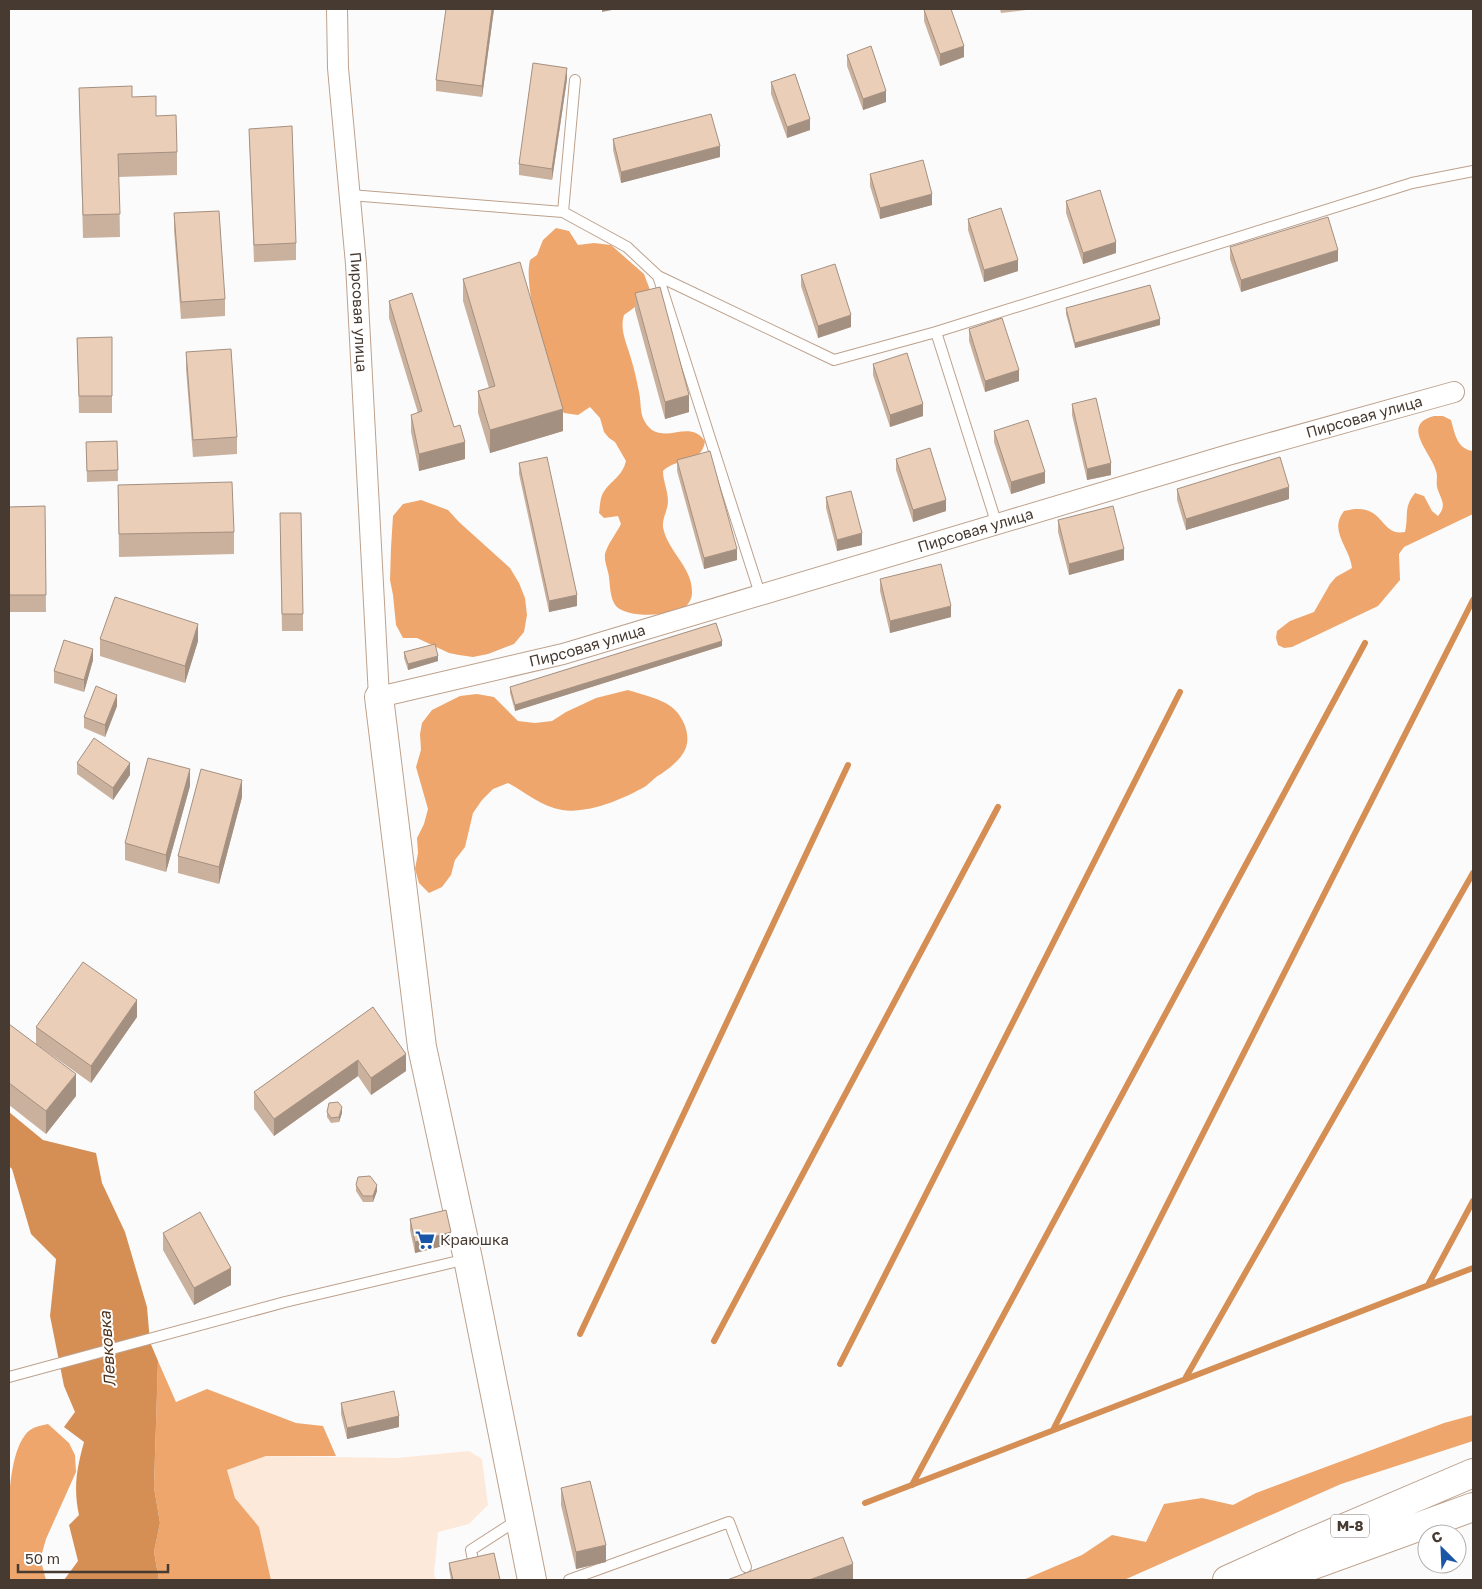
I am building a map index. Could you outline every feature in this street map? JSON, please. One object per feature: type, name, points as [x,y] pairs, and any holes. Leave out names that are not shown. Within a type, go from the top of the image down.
[{"type":"main road","points":[[379,697],[422,1047],[468,1259],[532,1580]]},
{"type":"main road","name":"М-8","points":[[1227,1580],[1473,1473]]},
{"type":"main road","name":"М-8","points":[[1272,1580],[1473,1507]]},
{"type":"street","name":"Пирсовая улица","points":[[337,9],[338,68],[356,274],[379,697],[562,654],[1228,455],[1454,392]]},
{"type":"lane","points":[[563,212],[575,80]]},
{"type":"lane","points":[[350,195],[563,212],[627,247],[658,276],[834,360],[936,332],[1412,182],[1473,172]]},
{"type":"lane","points":[[658,276],[760,594]]},
{"type":"lane","points":[[936,332],[997,525]]},
{"type":"lane","points":[[12,1376],[285,1302],[468,1259]]},
{"type":"lane","points":[[477,1580],[471,1550],[520,1519]]},
{"type":"lane","points":[[568,1580],[729,1522],[746,1567]]},
{"type":"shaded area","points":[[556,228],[569,231],[578,245],[594,243],[611,245],[644,274],[650,290],[642,302],[624,315],[623,321],[625,338],[640,395],[643,418],[652,430],[659,433],[693,432],[705,441],[703,449],[699,454],[663,471],[668,501],[663,520],[665,536],[684,567],[691,584],[692,593],[690,601],[679,610],[650,615],[630,613],[616,606],[613,600],[605,554],[621,524],[618,516],[604,518],[599,513],[603,493],[622,471],[626,461],[615,442],[604,432],[600,418],[590,407],[578,415],[564,413],[560,407],[530,292],[530,260],[537,255],[543,240]]},
{"type":"shaded area","points":[[1434,416],[1443,416],[1451,420],[1460,444],[1473,451],[1473,514],[1404,547],[1399,554],[1400,580],[1378,606],[1292,647],[1284,648],[1278,645],[1277,631],[1290,621],[1314,612],[1336,577],[1352,568],[1338,525],[1344,511],[1367,510],[1375,514],[1390,529],[1396,532],[1405,532],[1409,503],[1415,493],[1424,496],[1432,511],[1438,516],[1441,512],[1443,505],[1437,487],[1437,473],[1420,440],[1418,432],[1419,426],[1424,420]]},
{"type":"shaded area","points":[[421,500],[448,510],[510,568],[525,598],[527,615],[524,632],[514,644],[488,654],[473,657],[449,653],[417,638],[403,638],[396,625],[390,580],[393,516],[403,504]]},
{"type":"shaded area","points":[[628,690],[666,703],[682,719],[686,729],[687,745],[683,754],[674,764],[637,791],[617,800],[583,810],[562,810],[541,803],[508,783],[493,789],[473,813],[465,847],[455,860],[451,875],[442,887],[429,893],[419,883],[415,869],[418,853],[417,838],[424,824],[428,809],[416,767],[421,750],[420,734],[422,723],[432,710],[460,696],[477,694],[494,697],[518,721],[535,723],[552,721],[596,698]]},
{"type":"shaded area","points":[[158,1361],[176,1402],[207,1389],[296,1423],[323,1426],[336,1456],[266,1456],[227,1470],[235,1498],[259,1527],[271,1580],[159,1580],[154,1552],[160,1523],[154,1487]]},
{"type":"shaded area","points":[[1473,1415],[1473,1441],[1341,1484],[1124,1580],[1023,1580],[1082,1555],[1112,1535],[1146,1542],[1164,1504],[1202,1498],[1233,1505],[1256,1493],[1444,1423]]},
{"type":"shaded area","points":[[48,1424],[69,1443],[75,1455],[76,1472],[46,1539],[42,1553],[42,1565],[46,1580],[9,1580],[8,1526],[13,1465],[18,1448],[27,1432],[38,1426]]},
{"type":"shaded area","points":[[469,1451],[482,1459],[488,1505],[469,1524],[438,1532],[434,1574],[436,1580],[271,1580],[259,1527],[235,1498],[227,1470],[266,1456],[397,1458]]},
{"type":"water","name":"Левковка","points":[[9,1112],[43,1140],[96,1153],[102,1183],[125,1232],[147,1307],[150,1342],[158,1361],[154,1487],[160,1523],[154,1552],[159,1580],[64,1580],[78,1561],[69,1525],[79,1515],[76,1495],[77,1478],[84,1442],[64,1427],[75,1412],[64,1386],[50,1316],[56,1259],[31,1234],[12,1169],[9,1166]]},
{"type":"building","points":[[446,9],[492,9],[482,86],[436,80]]},
{"type":"building","points":[[951,9],[964,46],[940,54],[924,10]]},
{"type":"building","points":[[871,46],[886,91],[863,99],[847,55]]},
{"type":"building","points":[[533,63],[567,68],[552,169],[519,164]]},
{"type":"building","points":[[795,74],[810,119],[787,127],[771,82]]},
{"type":"building","points":[[132,86],[132,97],[156,96],[156,116],[176,115],[177,152],[118,154],[120,214],[83,215],[79,88]]},
{"type":"building","points":[[711,114],[720,146],[621,172],[613,139]]},
{"type":"building","points":[[292,126],[296,243],[254,245],[249,129]]},
{"type":"building","points":[[923,160],[932,194],[880,208],[870,174]]},
{"type":"building","points":[[1100,190],[1116,242],[1083,253],[1066,201]]},
{"type":"building","points":[[1001,208],[1018,260],[984,270],[968,219]]},
{"type":"building","points":[[219,211],[225,299],[181,302],[174,213]]},
{"type":"building","points":[[1328,217],[1338,250],[1241,280],[1230,247]]},
{"type":"building","points":[[520,262],[563,409],[490,430],[478,391],[495,386],[463,279]]},
{"type":"building","points":[[835,264],[851,315],[818,326],[801,275]]},
{"type":"building","points":[[1150,285],[1160,319],[1075,343],[1066,308]]},
{"type":"building","points":[[660,287],[689,395],[665,402],[635,293]]},
{"type":"building","points":[[412,293],[454,427],[460,425],[465,442],[419,454],[411,415],[422,411],[389,301]]},
{"type":"building","points":[[1002,318],[1019,370],[985,381],[969,329]]},
{"type":"building","points":[[112,337],[112,396],[79,396],[77,338]]},
{"type":"building","points":[[231,349],[237,437],[193,440],[186,352]]},
{"type":"building","points":[[907,353],[923,404],[890,415],[873,364]]},
{"type":"building","points":[[1096,398],[1111,463],[1087,469],[1072,404]]},
{"type":"building","points":[[1028,420],[1045,472],[1011,482],[994,431]]},
{"type":"building","points":[[117,441],[118,470],[87,471],[86,442]]},
{"type":"building","points":[[930,448],[946,500],[913,510],[896,459]]},
{"type":"building","points":[[710,451],[737,549],[704,558],[677,460]]},
{"type":"building","points":[[547,457],[577,595],[549,601],[519,463]]},
{"type":"building","points":[[1280,457],[1289,487],[1186,519],[1177,489]]},
{"type":"building","points":[[232,482],[234,532],[119,534],[118,485]]},
{"type":"building","points":[[851,491],[862,533],[837,540],[826,497]]},
{"type":"building","points":[[45,506],[46,595],[9,595],[9,507]]},
{"type":"building","points":[[1113,506],[1124,549],[1069,564],[1058,520]]},
{"type":"building","points":[[280,513],[301,513],[303,614],[282,614]]},
{"type":"building","points":[[941,564],[951,606],[890,621],[880,579]]},
{"type":"building","points":[[115,597],[198,624],[185,666],[100,639]]},
{"type":"building","points":[[716,623],[722,641],[515,705],[510,687]]},
{"type":"building","points":[[64,640],[93,649],[84,680],[54,671]]},
{"type":"building","points":[[435,644],[438,656],[408,664],[404,652]]},
{"type":"building","points":[[96,686],[117,695],[105,725],[84,717]]},
{"type":"building","points":[[94,738],[130,763],[113,788],[77,763]]},
{"type":"building","points":[[148,758],[190,769],[166,855],[125,843]]},
{"type":"building","points":[[201,769],[242,780],[219,867],[178,856]]},
{"type":"building","points":[[83,962],[137,1000],[91,1066],[36,1027]]},
{"type":"building","points":[[373,1007],[406,1054],[371,1078],[358,1060],[274,1119],[254,1092]]},
{"type":"building","points":[[9,1024],[76,1074],[46,1111],[9,1083]]},
{"type":"building","points":[[338,1102],[342,1107],[339,1117],[331,1118],[327,1112],[329,1103]]},
{"type":"building","points":[[370,1176],[377,1185],[373,1196],[363,1196],[356,1185],[358,1177]]},
{"type":"building","points":[[446,1210],[451,1232],[415,1242],[410,1219]]},
{"type":"building","points":[[200,1212],[231,1268],[194,1288],[163,1233]]},
{"type":"building","points":[[394,1391],[399,1416],[347,1428],[341,1403]]},
{"type":"building","points":[[590,1481],[606,1545],[576,1552],[561,1488]]},
{"type":"building","points":[[843,1537],[853,1564],[809,1580],[727,1580]]},
{"type":"building","points":[[494,1553],[500,1580],[453,1580],[449,1563]]},
{"type":"waterway","points":[[1053,1430],[1473,600]]},
{"type":"waterway","points":[[912,1485],[1365,643]]},
{"type":"waterway","points":[[840,1364],[1180,692]]},
{"type":"waterway","points":[[580,1334],[848,765]]},
{"type":"waterway","points":[[714,1341],[998,807]]},
{"type":"waterway","points":[[1186,1377],[1473,873]]},
{"type":"waterway","points":[[1428,1285],[1473,1201]]},
{"type":"waterway","points":[[865,1503],[1473,1268]]},
{"type":"place","name":"Краюшка","points":[[425,1240]]}]
